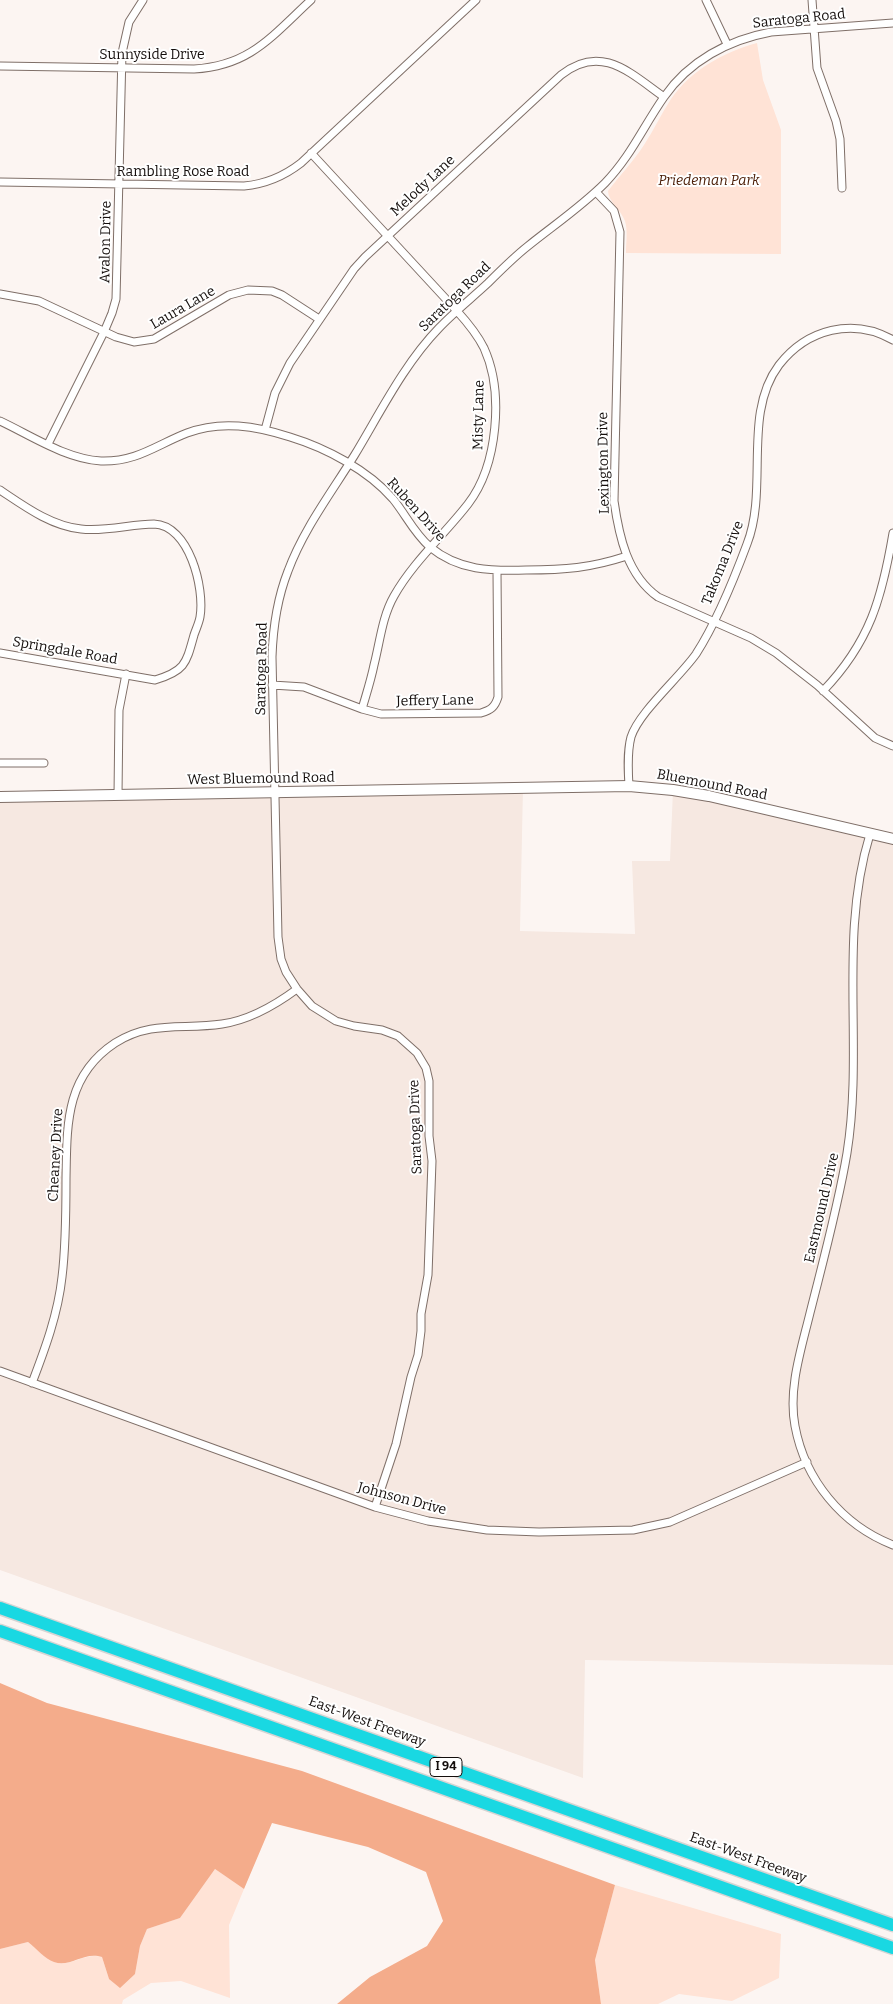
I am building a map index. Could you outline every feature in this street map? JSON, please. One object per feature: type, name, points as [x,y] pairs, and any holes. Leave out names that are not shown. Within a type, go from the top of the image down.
[{"type":"highway","name":"East-West Freeway","points":[[0,1608],[893,1926]]},
{"type":"highway","name":"I 94","points":[[0,1631],[893,1948]]},
{"type":"main road","name":"Bluemound Road","points":[[523,787],[629,786],[673,790],[700,794],[893,839]]},
{"type":"main road","name":"West Bluemound Road","points":[[0,797],[523,787]]},
{"type":"street","name":"Avalon Drive","points":[[48,444],[104,332],[112,313],[118,288],[121,68],[124,34],[132,16],[143,0]]},
{"type":"street","name":"Sunnyside Drive","points":[[0,66],[194,69],[224,65],[255,50],[311,0]]},
{"type":"street","name":"Rambling Rose Road","points":[[0,182],[244,186],[270,181],[288,173],[311,153],[476,0]]},
{"type":"street","points":[[706,0],[727,44]]},
{"type":"street","points":[[812,0],[817,68],[836,121],[840,139],[842,188]]},
{"type":"street","name":"Saratoga Road","points":[[274,792],[273,635],[282,588],[294,556],[304,537],[416,356],[439,328],[457,311],[526,248],[607,181],[636,145],[664,97],[696,63],[727,44],[752,35],[814,28],[893,23]]},
{"type":"street","name":"Melody Lane","points":[[265,430],[280,383],[290,363],[354,269],[387,236],[561,76],[575,65],[602,60],[623,69],[664,97]]},
{"type":"street","name":"Misty Lane","points":[[311,153],[457,311],[479,338],[490,364],[495,394],[493,442],[489,463],[480,486],[469,503],[399,587],[389,608],[362,709]]},
{"type":"street","name":"Lexington Drive","points":[[596,192],[614,211],[620,232],[614,501],[620,535],[634,571],[650,592],[668,603],[766,646],[792,665],[875,738],[893,746]]},
{"type":"street","name":"Laura Lane","points":[[0,294],[40,301],[104,332],[134,342],[149,341],[165,334],[229,296],[248,290],[272,291],[282,295],[319,319]]},
{"type":"street","name":"Takoma Drive","points":[[629,786],[629,744],[636,725],[694,655],[713,622],[752,531],[757,498],[761,412],[768,385],[774,372],[799,345],[827,331],[855,327],[880,333],[893,340]]},
{"type":"street","name":"Ruben Drive","points":[[0,421],[69,454],[85,459],[112,461],[144,454],[185,434],[211,427],[236,425],[265,430],[316,446],[370,479],[387,493],[420,537],[431,548],[449,560],[463,566],[497,571],[570,569],[590,566],[627,556]]},
{"type":"street","name":"Springdale Road","points":[[0,490],[32,512],[81,529],[120,529],[154,524],[168,527],[181,539],[193,561],[200,593],[200,616],[187,658],[175,674],[155,680],[0,653]]},
{"type":"street","points":[[822,691],[848,659],[873,616],[885,579],[893,533]]},
{"type":"street","name":"Jeffery Lane","points":[[272,685],[304,686],[362,709],[394,715],[481,713],[493,708],[498,697],[497,571]]},
{"type":"street","name":"Springdale Road","points":[[118,796],[119,710],[126,674]]},
{"type":"street","points":[[0,763],[44,763]]},
{"type":"street","name":"Saratoga Drive","points":[[274,792],[278,937],[283,965],[297,989],[312,1006],[336,1021],[382,1030],[398,1036],[408,1043],[423,1063],[429,1081],[429,1136],[432,1170],[428,1275],[421,1314],[421,1332],[418,1354],[396,1444],[375,1506]]},
{"type":"street","name":"Eastmound Drive","points":[[870,834],[863,860],[854,919],[854,1079],[847,1152],[799,1358],[794,1395],[794,1425],[806,1462],[825,1494],[838,1510],[866,1532],[893,1545]]},
{"type":"street","name":"Cheaney Drive","points":[[32,1383],[50,1332],[62,1280],[65,1242],[68,1122],[72,1098],[85,1072],[108,1048],[136,1033],[166,1026],[210,1026],[240,1020],[264,1010],[297,989]]},
{"type":"street","name":"Johnson Drive","points":[[0,1371],[375,1506],[428,1521],[487,1530],[539,1532],[633,1530],[670,1522],[806,1462]]},
{"type":"shaded area","points":[[523,787],[520,931],[635,934],[632,861],[670,861],[673,790],[893,839],[893,1665],[585,1660],[583,1778],[0,1570],[0,797]]},
{"type":"shaded area","points":[[0,1683],[47,1703],[302,1771],[615,1885],[595,1960],[601,2004],[337,2004],[370,1977],[427,1946],[443,1921],[426,1872],[368,1847],[272,1823],[244,1889],[215,1869],[180,1918],[147,1929],[140,1946],[135,1974],[120,1988],[109,1979],[102,1957],[89,1956],[60,1963],[47,1958],[28,1942],[0,1949]]},
{"type":"green space","name":"Priedeman Park","points":[[757,43],[763,80],[781,130],[781,254],[626,253],[627,233],[625,221],[610,198],[608,191],[640,151],[671,99],[688,79],[732,51]]},
{"type":"green space","points":[[215,1869],[244,1889],[229,1925],[230,1998],[181,1981],[151,1983],[123,2000],[122,2004],[0,2004],[0,1949],[28,1942],[55,1962],[66,1963],[95,1956],[102,1957],[109,1979],[135,1974],[140,1946],[147,1929],[180,1918]]},
{"type":"green space","points":[[615,1885],[781,1934],[779,1978],[732,2001],[679,1994],[658,2004],[601,2004],[595,1960]]}]
